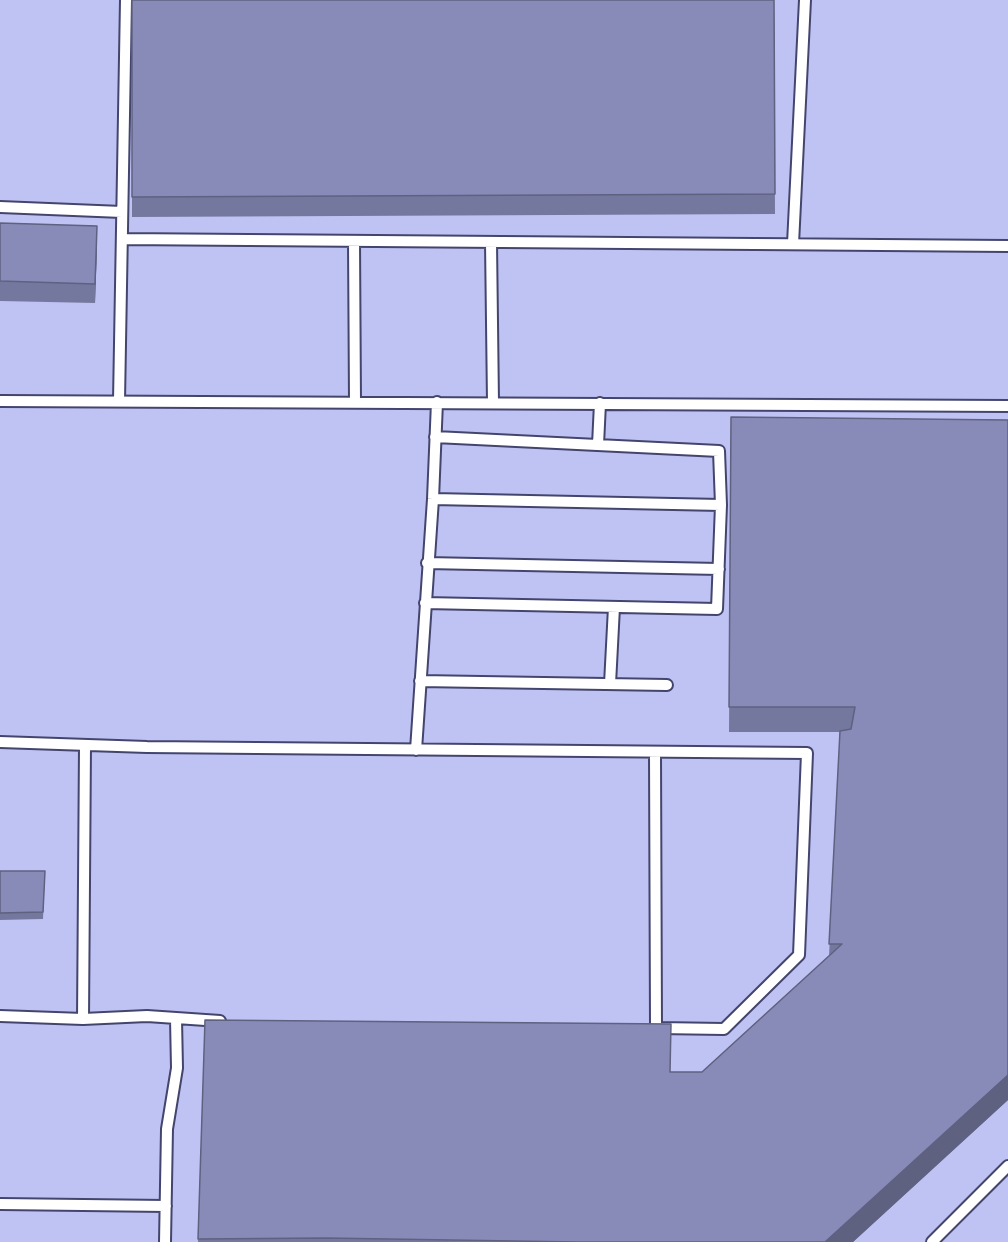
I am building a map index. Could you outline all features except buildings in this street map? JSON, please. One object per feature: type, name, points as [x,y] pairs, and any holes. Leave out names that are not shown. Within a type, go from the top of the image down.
[{"type":"lane","points":[[119,401],[126,0]]},
{"type":"lane","points":[[793,244],[805,0]]},
{"type":"lane","points":[[0,207],[122,212]]},
{"type":"lane","points":[[122,239],[1008,246]]},
{"type":"lane","points":[[354,241],[355,402]]},
{"type":"lane","points":[[491,242],[493,403]]},
{"type":"lane","points":[[0,401],[1008,406]]},
{"type":"lane","points":[[416,750],[433,499],[437,402]]},
{"type":"lane","points":[[598,445],[600,403]]},
{"type":"lane","points":[[425,603],[717,609],[721,506],[719,451],[435,437]]},
{"type":"lane","points":[[433,499],[721,506]]},
{"type":"lane","points":[[427,563],[719,569]]},
{"type":"lane","points":[[610,684],[614,607]]},
{"type":"lane","points":[[420,681],[667,685]]},
{"type":"lane","points":[[0,742],[85,746],[807,753],[799,955],[724,1029],[651,1028],[655,753]]},
{"type":"lane","points":[[83,1018],[85,746]]},
{"type":"lane","points":[[0,1016],[83,1018],[147,1016],[231,1021]]},
{"type":"lane","points":[[165,1242],[167,1129],[177,1068],[176,1019]]},
{"type":"lane","points":[[932,1242],[1008,1166]]},
{"type":"lane","points":[[0,1204],[166,1206]]}]
